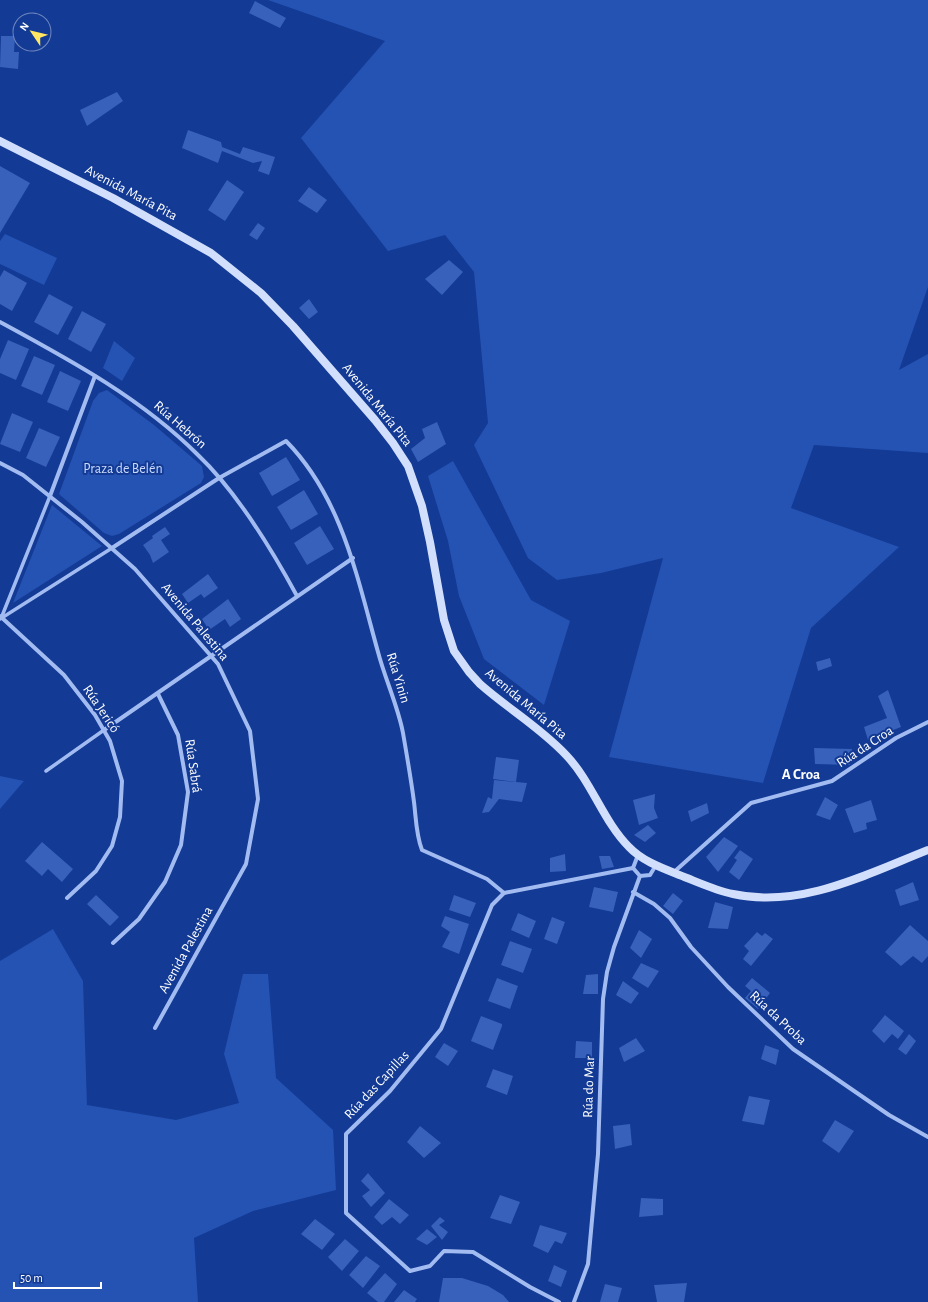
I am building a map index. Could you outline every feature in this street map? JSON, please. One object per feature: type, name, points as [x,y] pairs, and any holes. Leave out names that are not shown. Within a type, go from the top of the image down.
[{"type":"main road","name":"Avenida María Pita","points":[[0,141],[120,201],[211,253],[261,293],[294,326],[394,442],[408,466],[422,506],[444,620],[454,651],[469,672],[480,684],[565,754],[578,768],[619,836],[638,855],[674,873],[734,894],[774,898],[800,895],[834,886],[928,850]]},
{"type":"street","name":"Rúa Hebrón","points":[[0,322],[95,376],[160,420],[199,456],[219,478],[271,547],[297,596]]},
{"type":"street","points":[[1,618],[50,496],[95,376]]},
{"type":"street","name":"Rúa Yinin","points":[[219,478],[286,441],[297,452],[327,496],[353,558],[378,654],[403,731],[414,801],[418,840],[422,850],[486,879],[504,893]]},
{"type":"street","name":"Avenida Palestina","points":[[0,463],[23,475],[50,496],[136,569],[218,664],[250,731],[258,799],[246,864],[155,1028]]},
{"type":"street","points":[[1,618],[219,478]]},
{"type":"street","points":[[46,771],[353,558]]},
{"type":"street","name":"Rúa Jericó","points":[[1,618],[64,675],[104,730],[110,741],[122,781],[120,817],[112,846],[96,871],[67,898]]},
{"type":"street","name":"Rúa Sabrá","points":[[113,943],[139,919],[165,882],[181,845],[188,792],[178,735],[158,694]]},
{"type":"street","name":"Rúa da Croa","points":[[674,873],[751,803],[832,781],[896,738],[928,722]]},
{"type":"street","points":[[633,868],[638,855]]},
{"type":"street","points":[[633,868],[640,876],[650,875],[656,865]]},
{"type":"street","points":[[504,893],[633,868]]},
{"type":"street","name":"Rúa do Mar","points":[[574,1302],[588,1264],[598,1154],[603,999],[607,972],[614,947],[640,876]]},
{"type":"street","name":"Rúa da Proba","points":[[634,892],[654,904],[670,918],[691,947],[728,987],[793,1049],[889,1115],[928,1137]]},
{"type":"street","name":"Rúa das Capillas","points":[[504,893],[492,905],[441,1029],[390,1091],[346,1134],[346,1213],[410,1271],[430,1266],[444,1251],[472,1252],[530,1287],[559,1302]]},
{"type":"green space","points":[[268,0],[928,0],[928,287],[899,370],[928,354],[928,453],[814,445],[791,508],[899,547],[811,628],[763,783],[609,757],[663,558],[601,573],[557,580],[528,558],[474,445],[488,423],[474,272],[445,235],[388,251],[301,138],[385,41]]},
{"type":"green space","points":[[5,234],[57,258],[44,285],[0,264],[0,241]]},
{"type":"green space","points":[[114,341],[135,358],[122,381],[103,368]]},
{"type":"green space","name":"Praza de Belén","points":[[107,390],[154,425],[202,466],[204,477],[201,483],[119,534],[112,536],[104,533],[59,494],[93,401],[99,393]]},
{"type":"green space","points":[[453,461],[531,600],[570,621],[544,705],[484,659],[459,596],[448,541],[428,476]]},
{"type":"green space","points":[[52,505],[102,546],[13,603]]},
{"type":"green space","points":[[0,776],[24,781],[0,809]]},
{"type":"green space","points":[[53,929],[83,981],[87,1105],[176,1120],[239,1103],[224,1054],[243,974],[268,974],[276,1078],[333,1130],[336,1190],[253,1211],[194,1238],[198,1302],[0,1302],[0,961]]},
{"type":"building","points":[[255,1],[286,18],[280,28],[249,13]]},
{"type":"building","points":[[1,36],[12,36],[12,52],[19,52],[18,69],[0,67]]},
{"type":"building","points":[[117,92],[123,101],[87,126],[80,110]]},
{"type":"building","points":[[188,130],[221,142],[222,147],[240,154],[243,147],[275,157],[269,175],[258,171],[262,161],[253,163],[222,151],[218,163],[182,148]]},
{"type":"building","points":[[0,166],[30,183],[0,233]]},
{"type":"building","points":[[227,180],[244,192],[225,221],[208,210]]},
{"type":"building","points":[[309,187],[327,200],[317,213],[298,201]]},
{"type":"building","points":[[258,223],[265,228],[257,240],[249,235]]},
{"type":"building","points":[[449,260],[463,272],[442,295],[425,279]]},
{"type":"building","points":[[4,270],[27,283],[12,311],[0,304],[0,277]]},
{"type":"building","points":[[49,294],[73,307],[58,335],[34,322]]},
{"type":"building","points":[[309,299],[318,312],[309,319],[299,308]]},
{"type":"building","points":[[82,311],[106,324],[91,352],[68,339]]},
{"type":"building","points":[[8,340],[29,349],[16,380],[0,373],[0,359]]},
{"type":"building","points":[[34,356],[55,365],[42,395],[21,386]]},
{"type":"building","points":[[60,371],[81,381],[68,411],[47,402]]},
{"type":"building","points":[[12,413],[33,422],[20,452],[0,444]]},
{"type":"building","points":[[437,422],[446,444],[418,462],[411,449],[425,438],[422,429]]},
{"type":"building","points":[[39,428],[60,437],[46,467],[26,458]]},
{"type":"building","points":[[286,457],[300,480],[272,496],[259,473]]},
{"type":"building","points":[[304,490],[318,514],[291,530],[277,507]]},
{"type":"building","points":[[320,526],[334,549],[307,565],[294,543]]},
{"type":"building","points":[[165,527],[170,534],[161,540],[169,552],[153,563],[150,555],[143,545],[153,538],[152,536]]},
{"type":"building","points":[[208,574],[218,588],[204,598],[201,594],[188,603],[182,594]]},
{"type":"building","points":[[228,599],[241,619],[230,627],[225,619],[209,630],[202,619]]},
{"type":"building","points":[[830,658],[832,666],[818,671],[816,662]]},
{"type":"building","points":[[888,690],[901,727],[868,740],[864,727],[887,718],[878,696]]},
{"type":"building","points":[[814,748],[852,749],[850,765],[815,764]]},
{"type":"building","points":[[496,757],[519,760],[516,782],[493,779]]},
{"type":"building","points":[[494,780],[527,783],[522,802],[499,799],[489,812],[482,813],[488,797],[492,799]]},
{"type":"building","points":[[655,794],[654,808],[658,818],[639,825],[633,800]]},
{"type":"building","points":[[825,797],[838,805],[830,820],[816,815]]},
{"type":"building","points":[[871,800],[877,820],[866,823],[867,829],[854,833],[845,809]]},
{"type":"building","points":[[707,803],[709,813],[691,822],[688,811]]},
{"type":"building","points":[[648,825],[656,833],[645,842],[634,835]]},
{"type":"building","points":[[724,837],[738,846],[718,872],[706,857]]},
{"type":"building","points":[[42,842],[73,869],[62,882],[48,869],[42,876],[25,861]]},
{"type":"building","points":[[740,850],[753,859],[739,880],[729,872],[737,860],[734,858]]},
{"type":"building","points":[[565,854],[566,871],[550,872],[550,858]]},
{"type":"building","points":[[599,856],[610,856],[614,867],[602,869]]},
{"type":"building","points":[[913,882],[919,900],[900,906],[895,890]]},
{"type":"building","points":[[594,887],[618,892],[613,912],[589,907]]},
{"type":"building","points":[[673,893],[683,901],[673,914],[663,906]]},
{"type":"building","points":[[96,895],[119,917],[110,926],[87,904]]},
{"type":"building","points":[[454,895],[476,903],[470,917],[449,910]]},
{"type":"building","points":[[715,902],[733,907],[728,929],[708,928]]},
{"type":"building","points":[[518,913],[536,921],[529,938],[511,930]]},
{"type":"building","points":[[445,916],[469,924],[459,954],[442,947],[450,932],[441,926]]},
{"type":"building","points":[[552,917],[565,922],[557,944],[544,939]]},
{"type":"building","points":[[910,925],[928,941],[928,956],[922,963],[913,956],[901,966],[885,952]]},
{"type":"building","points":[[639,930],[652,939],[641,958],[630,948]]},
{"type":"building","points":[[757,932],[762,936],[765,933],[773,939],[751,966],[743,959],[749,951],[744,946]]},
{"type":"building","points":[[510,941],[532,949],[523,973],[501,965]]},
{"type":"building","points":[[641,963],[659,971],[648,988],[632,978]]},
{"type":"building","points":[[598,974],[598,994],[583,994],[586,975]]},
{"type":"building","points":[[497,978],[518,986],[510,1009],[488,1001]]},
{"type":"building","points":[[752,978],[770,993],[758,1009],[745,998],[751,991],[745,986]]},
{"type":"building","points":[[623,981],[639,993],[631,1004],[616,995]]},
{"type":"building","points":[[885,1015],[904,1031],[898,1039],[892,1034],[884,1043],[872,1031]]},
{"type":"building","points":[[481,1016],[502,1024],[493,1050],[471,1041]]},
{"type":"building","points":[[909,1034],[916,1041],[906,1055],[898,1049]]},
{"type":"building","points":[[636,1038],[645,1051],[624,1062],[619,1048]]},
{"type":"building","points":[[576,1041],[592,1042],[592,1058],[575,1058]]},
{"type":"building","points":[[444,1043],[458,1051],[448,1066],[435,1057]]},
{"type":"building","points":[[765,1045],[779,1050],[776,1065],[761,1059]]},
{"type":"building","points":[[493,1069],[513,1076],[507,1095],[486,1087]]},
{"type":"building","points":[[749,1096],[770,1100],[764,1125],[742,1121]]},
{"type":"building","points":[[835,1120],[854,1131],[839,1153],[822,1141]]},
{"type":"building","points":[[630,1124],[632,1145],[615,1149],[613,1126]]},
{"type":"building","points":[[420,1126],[441,1143],[424,1158],[407,1142]]},
{"type":"building","points":[[368,1173],[385,1193],[371,1207],[362,1196],[370,1190],[361,1181]]},
{"type":"building","points":[[500,1195],[520,1202],[511,1224],[490,1218]]},
{"type":"building","points":[[641,1198],[663,1199],[663,1215],[639,1217]]},
{"type":"building","points":[[389,1199],[409,1215],[400,1224],[392,1217],[382,1225],[374,1217]]},
{"type":"building","points":[[440,1217],[445,1221],[439,1225],[448,1232],[442,1240],[431,1226]]},
{"type":"building","points":[[315,1219],[335,1234],[322,1250],[301,1234]]},
{"type":"building","points":[[540,1225],[567,1233],[562,1244],[555,1241],[548,1253],[533,1246]]},
{"type":"building","points":[[427,1229],[437,1237],[427,1245],[416,1239]]},
{"type":"building","points":[[345,1239],[359,1251],[342,1271],[328,1257]]},
{"type":"building","points":[[366,1256],[380,1266],[363,1288],[349,1275]]},
{"type":"building","points":[[554,1265],[567,1271],[561,1287],[548,1281]]},
{"type":"building","points":[[385,1273],[397,1284],[384,1302],[378,1302],[367,1293]]},
{"type":"building","points":[[443,1278],[462,1278],[488,1286],[503,1295],[509,1302],[439,1302]]},
{"type":"building","points":[[687,1283],[684,1302],[657,1302],[654,1285]]},
{"type":"building","points":[[605,1284],[622,1288],[618,1302],[600,1302]]},
{"type":"building","points":[[404,1290],[417,1299],[415,1302],[394,1302]]},
{"type":"district","name":"A Croa","points":[[801,774]]}]
